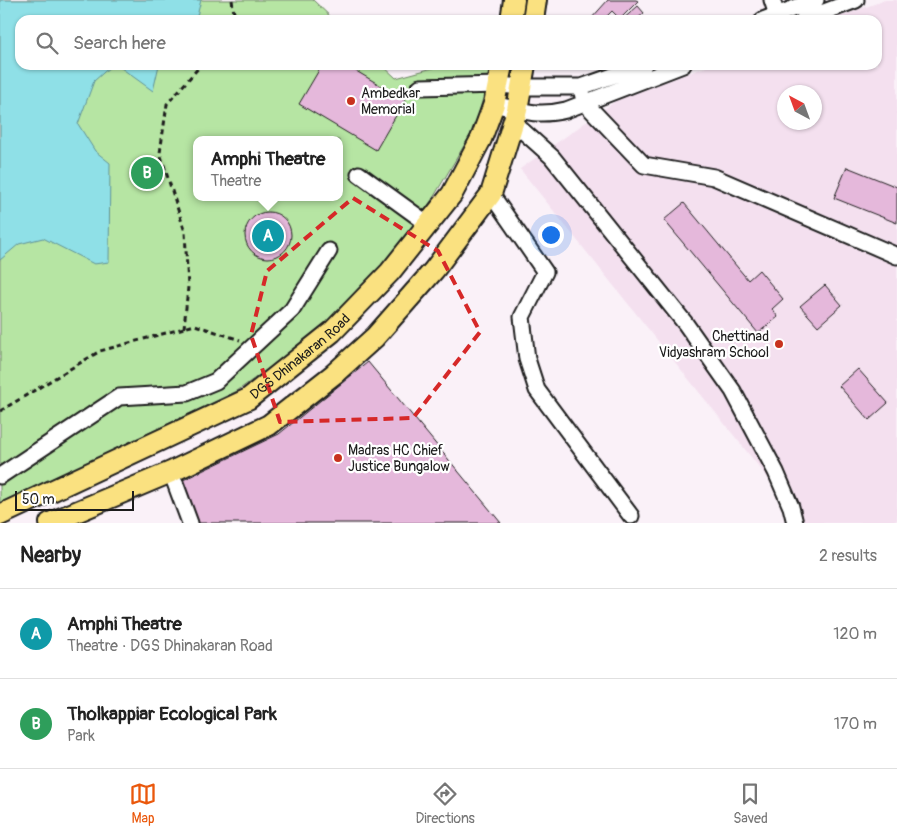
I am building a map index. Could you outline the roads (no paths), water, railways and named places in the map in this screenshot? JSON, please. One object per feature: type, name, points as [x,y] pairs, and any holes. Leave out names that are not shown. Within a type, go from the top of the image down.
[{"type":"main road","points":[[511,15],[514,0]]},
{"type":"main road","points":[[534,15],[536,0]]},
{"type":"main road","name":"DGS Dhinakaran Road","points":[[0,515],[248,399],[332,332],[390,272],[452,194],[481,139],[496,94],[501,70]]},
{"type":"main road","points":[[50,523],[171,472],[269,425],[334,374],[375,337],[434,270],[491,194],[516,116],[524,70]]},
{"type":"street","points":[[770,15],[772,0]]},
{"type":"street","points":[[775,15],[816,0]]},
{"type":"street","points":[[816,15],[856,0]]},
{"type":"street","points":[[420,87],[496,94],[522,87],[581,87],[630,70]]},
{"type":"street","points":[[516,116],[549,114],[670,70]]},
{"type":"street","points":[[581,87],[584,102],[644,165],[714,177],[897,256]]},
{"type":"street","points":[[496,94],[552,157],[685,323],[728,383],[776,472],[792,507],[795,523]]},
{"type":"street","points":[[359,174],[428,224]]},
{"type":"street","points":[[491,194],[545,272],[522,317],[527,359],[537,390],[631,516]]},
{"type":"street","points":[[0,476],[119,397],[187,393],[216,381],[292,310],[329,251]]},
{"type":"street","points":[[171,472],[190,523]]},
{"type":"water","points":[[0,0],[201,0],[197,15],[15,15],[15,70],[106,70],[94,81],[78,124],[95,151],[110,163],[109,262],[94,264],[43,238],[19,244],[0,260]]},
{"type":"water","points":[[124,70],[158,70],[153,91]]},
{"type":"place","name":"Ambedkar Memorial","points":[[351,101]]},
{"type":"place","name":"Tholkappiar Ecological Park","points":[[147,173]]},
{"type":"place","name":"Amphi Theatre","points":[[268,236]]},
{"type":"place","name":"Chettinad Vidyashram School","points":[[779,344]]},
{"type":"place","name":"Madras HC Chief Justice Bungalow","points":[[338,458]]}]
